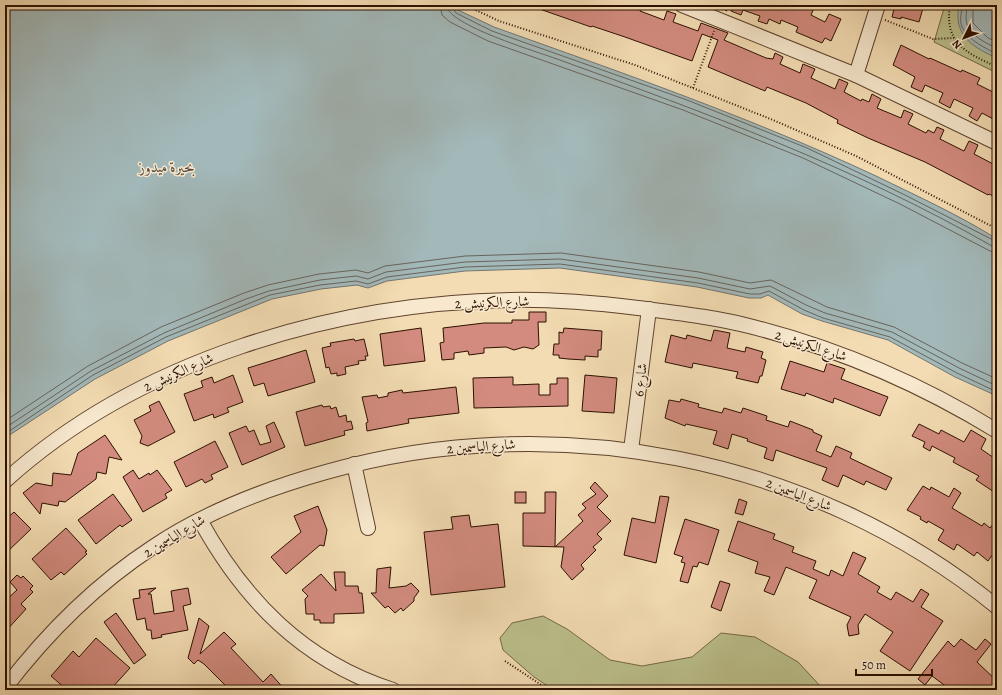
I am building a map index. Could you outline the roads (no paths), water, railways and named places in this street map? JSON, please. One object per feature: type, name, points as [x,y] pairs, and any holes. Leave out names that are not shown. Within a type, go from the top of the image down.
[{"type":"street","points":[[682,5],[718,18],[856,75],[997,143]]},
{"type":"street","points":[[856,75],[877,10]]},
{"type":"street","name":"شارع الكرنيش 2","points":[[5,481],[79,424],[148,384],[184,367],[222,353],[291,332],[363,316],[474,302],[548,300],[585,302],[701,316],[752,327],[803,341],[852,358],[934,396],[997,431]]},
{"type":"street","name":"شارع 6","points":[[630,450],[649,309]]},
{"type":"street","name":"شارع الياسمين 2","points":[[5,688],[44,640],[70,612],[110,577],[154,546],[200,520],[250,497],[301,479],[354,464],[408,453],[464,446],[519,443],[575,444],[630,450],[687,460],[742,474],[796,492],[849,514],[900,540],[948,571],[997,607]]},
{"type":"street","points":[[354,464],[368,528]]},
{"type":"street","points":[[200,520],[225,562],[247,591],[266,612],[291,635],[319,655],[348,672],[393,690]]},
{"type":"water","name":"بحيرة ميدوز","points":[[5,5],[453,5],[458,10],[494,27],[735,115],[876,176],[953,214],[997,239],[997,396],[955,377],[888,340],[802,314],[768,295],[761,298],[749,298],[697,287],[560,268],[465,271],[387,281],[368,288],[357,285],[321,289],[272,299],[168,341],[95,379],[5,438]]},
{"type":"water","points":[[959,5],[997,5],[997,58],[988,54],[966,39],[959,24]]}]
